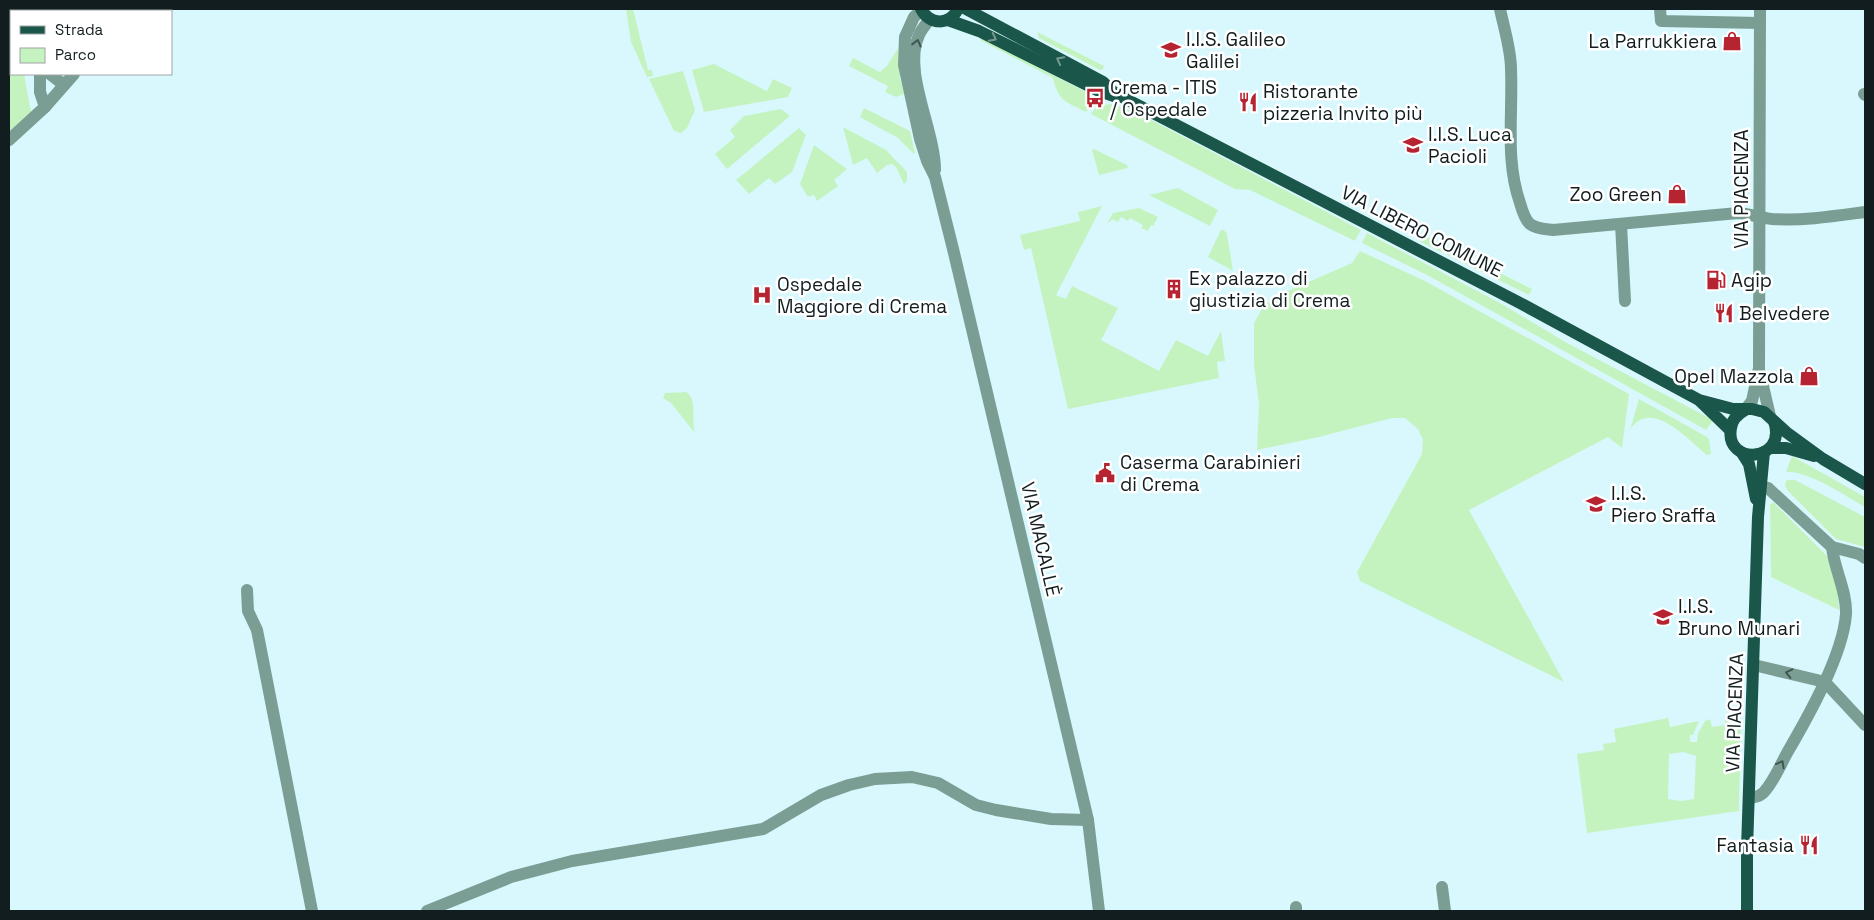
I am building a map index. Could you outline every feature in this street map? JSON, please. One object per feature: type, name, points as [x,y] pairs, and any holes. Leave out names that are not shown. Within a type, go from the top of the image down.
[{"type":"main road","points":[[948,20],[958,9]]},
{"type":"main road","name":"VIA LIBERO COMUNE","points":[[966,9],[1103,82],[1112,91],[1126,99],[1520,303],[1699,400],[1733,409],[1758,410],[1823,459],[1865,484]]},
{"type":"main road","name":"VIA LIBERO COMUNE","points":[[924,13],[939,22],[948,20],[979,31],[1099,91],[1126,99]]},
{"type":"main road","name":"VIA LIBERO COMUNE","points":[[1699,400],[1730,430],[1732,443],[1742,453],[1750,455],[1767,450],[1786,448],[1823,459]]},
{"type":"main road","points":[[1730,430],[1735,418],[1745,410]]},
{"type":"main road","points":[[1767,450],[1776,434],[1772,419]]},
{"type":"main road","name":"VIA PIACENZA","points":[[1747,911],[1747,849],[1758,516],[1767,450]]},
{"type":"main road","name":"VIA PIACENZA","points":[[1742,453],[1751,471],[1758,516]]},
{"type":"street","points":[[1500,9],[1511,67],[1510,151],[1512,168],[1523,212],[1530,224],[1541,229],[1553,230],[1738,213],[1783,220],[1865,212]]},
{"type":"street","points":[[1660,9],[1662,21],[1760,23]]},
{"type":"street","name":"VIA PIACENZA","points":[[1745,410],[1752,401],[1759,368],[1760,9]]},
{"type":"street","name":"VIA MACALLÈ","points":[[924,13],[914,17],[905,37],[904,65],[920,139],[927,161],[935,177],[968,310],[1088,820],[1099,911]]},
{"type":"street","points":[[40,75],[40,92],[45,107]]},
{"type":"street","points":[[51,75],[64,85]]},
{"type":"street","points":[[9,140],[45,107],[73,75]]},
{"type":"street","points":[[1621,224],[1625,301]]},
{"type":"street","name":"VIA PIACENZA","points":[[1759,368],[1772,419]]},
{"type":"street","points":[[1761,487],[1768,488],[1832,547],[1859,554],[1865,558]]},
{"type":"street","points":[[1750,798],[1763,794],[1774,778],[1825,682],[1842,638],[1846,613],[1843,587],[1832,547]]},
{"type":"street","points":[[247,590],[248,611],[256,630],[312,911]]},
{"type":"street","points":[[1754,665],[1825,682],[1865,725]]},
{"type":"street","points":[[428,911],[511,877],[572,861],[763,829],[821,795],[849,784],[876,779],[912,777],[938,782],[976,805],[1051,819],[1088,820]]},
{"type":"street","points":[[1442,887],[1445,911]]},
{"type":"green space","points":[[9,9],[12,9],[10,10],[10,75],[24,75],[31,112],[9,132]]},
{"type":"green space","points":[[626,9],[633,9],[648,70],[652,70],[653,76],[647,77],[631,42]]},
{"type":"green space","points":[[1037,32],[1104,66],[1103,69],[1100,70],[1039,38]]},
{"type":"green space","points":[[981,38],[1086,92],[1089,108],[1086,112],[1068,103],[1057,92],[1053,78],[980,40]]},
{"type":"green space","points":[[898,48],[900,78],[904,94],[896,97],[885,92],[888,86],[849,66],[853,58],[880,72],[887,66]]},
{"type":"green space","points":[[714,64],[767,91],[773,79],[792,88],[788,97],[704,112],[692,70]]},
{"type":"green space","points":[[683,71],[695,110],[687,128],[681,133],[674,131],[649,79]]},
{"type":"green space","points":[[1113,104],[1136,112],[1361,230],[1355,241],[1250,190],[1235,189],[1091,114],[1098,107]]},
{"type":"green space","points":[[864,108],[910,131],[915,153],[898,138],[860,117]]},
{"type":"green space","points":[[781,109],[790,116],[727,169],[715,154],[735,137],[730,130],[744,116]]},
{"type":"green space","points":[[843,127],[886,150],[907,172],[907,181],[904,184],[896,167],[892,164],[887,165],[877,173],[867,158],[853,165]]},
{"type":"green space","points":[[799,128],[806,135],[792,172],[775,184],[769,178],[749,194],[736,180]]},
{"type":"green space","points":[[814,145],[847,169],[834,180],[838,186],[817,201],[814,195],[808,197],[800,184]]},
{"type":"green space","points":[[1094,149],[1127,165],[1128,168],[1099,175],[1092,150]]},
{"type":"green space","points":[[1178,188],[1218,210],[1210,226],[1149,195]]},
{"type":"green space","points":[[1102,206],[1056,295],[1066,299],[1072,286],[1118,308],[1101,340],[1159,371],[1176,340],[1208,356],[1221,331],[1225,361],[1217,362],[1219,378],[1068,409],[1031,248],[1024,250],[1020,235],[1080,221],[1078,212]]},
{"type":"green space","points":[[1139,208],[1158,217],[1148,231],[1141,228],[1143,225],[1130,218],[1128,221],[1121,217],[1118,222],[1112,219],[1108,222],[1113,213]]},
{"type":"green space","points":[[1412,229],[1532,289],[1529,295],[1421,242]]},
{"type":"green space","points":[[1221,230],[1224,230],[1227,234],[1233,271],[1208,257]]},
{"type":"green space","points":[[1367,233],[1500,303],[1567,343],[1713,420],[1706,430],[1429,276],[1362,243]]},
{"type":"green space","points":[[1360,251],[1425,281],[1629,394],[1622,448],[1608,437],[1469,510],[1564,682],[1360,581],[1357,572],[1422,454],[1423,440],[1418,429],[1405,418],[1392,418],[1319,437],[1257,450],[1259,404],[1254,365],[1254,323],[1264,305],[1288,291],[1352,263]]},
{"type":"green space","points":[[686,392],[692,400],[695,433],[671,403],[663,398],[665,393]]},
{"type":"green space","points":[[1639,399],[1707,437],[1711,454],[1707,455],[1680,432],[1659,419],[1648,418],[1639,421],[1630,430]]},
{"type":"green space","points":[[1792,456],[1865,497],[1865,507],[1815,479],[1795,472],[1786,472]]},
{"type":"green space","points":[[1787,480],[1795,480],[1865,517],[1865,547],[1836,539],[1787,490],[1785,484]]},
{"type":"green space","points":[[1773,502],[1828,557],[1838,594],[1839,610],[1771,577],[1770,505]]},
{"type":"green space","points":[[1668,718],[1670,727],[1699,721],[1693,735],[1690,735],[1690,742],[1697,742],[1698,733],[1705,721],[1710,719],[1712,727],[1725,725],[1725,720],[1741,718],[1739,811],[1587,833],[1577,754],[1604,750],[1603,744],[1616,742],[1614,729]],"holes":[[[1683,752],[1696,756],[1694,799],[1681,801],[1668,799],[1669,754]]]},
{"type":"place","name":"La Parrukkiera","points":[[1732,41]]},
{"type":"place","name":"I.I.S. Galileo Galilei","points":[[1171,50]]},
{"type":"place","name":"Crema - ITIS / Ospedale","points":[[1095,98]]},
{"type":"place","name":"Ristorante pizzeria Invito più","points":[[1248,102]]},
{"type":"place","name":"I.I.S. Luca Pacioli","points":[[1413,145]]},
{"type":"place","name":"Zoo Green","points":[[1677,194]]},
{"type":"place","name":"Agip","points":[[1716,280]]},
{"type":"place","name":"Ex palazzo di giustizia di Crema","points":[[1174,289]]},
{"type":"place","name":"Ospedale Maggiore di Crema","points":[[762,295]]},
{"type":"place","name":"Belvedere","points":[[1724,313]]},
{"type":"place","name":"Opel Mazzola","points":[[1809,376]]},
{"type":"place","name":"Caserma Carabinieri di Crema","points":[[1105,473]]},
{"type":"place","name":"I.I.S. Piero Sraffa","points":[[1596,504]]},
{"type":"place","name":"I.I.S. Bruno Munari","points":[[1663,617]]},
{"type":"place","name":"Fantasia","points":[[1809,845]]}]
